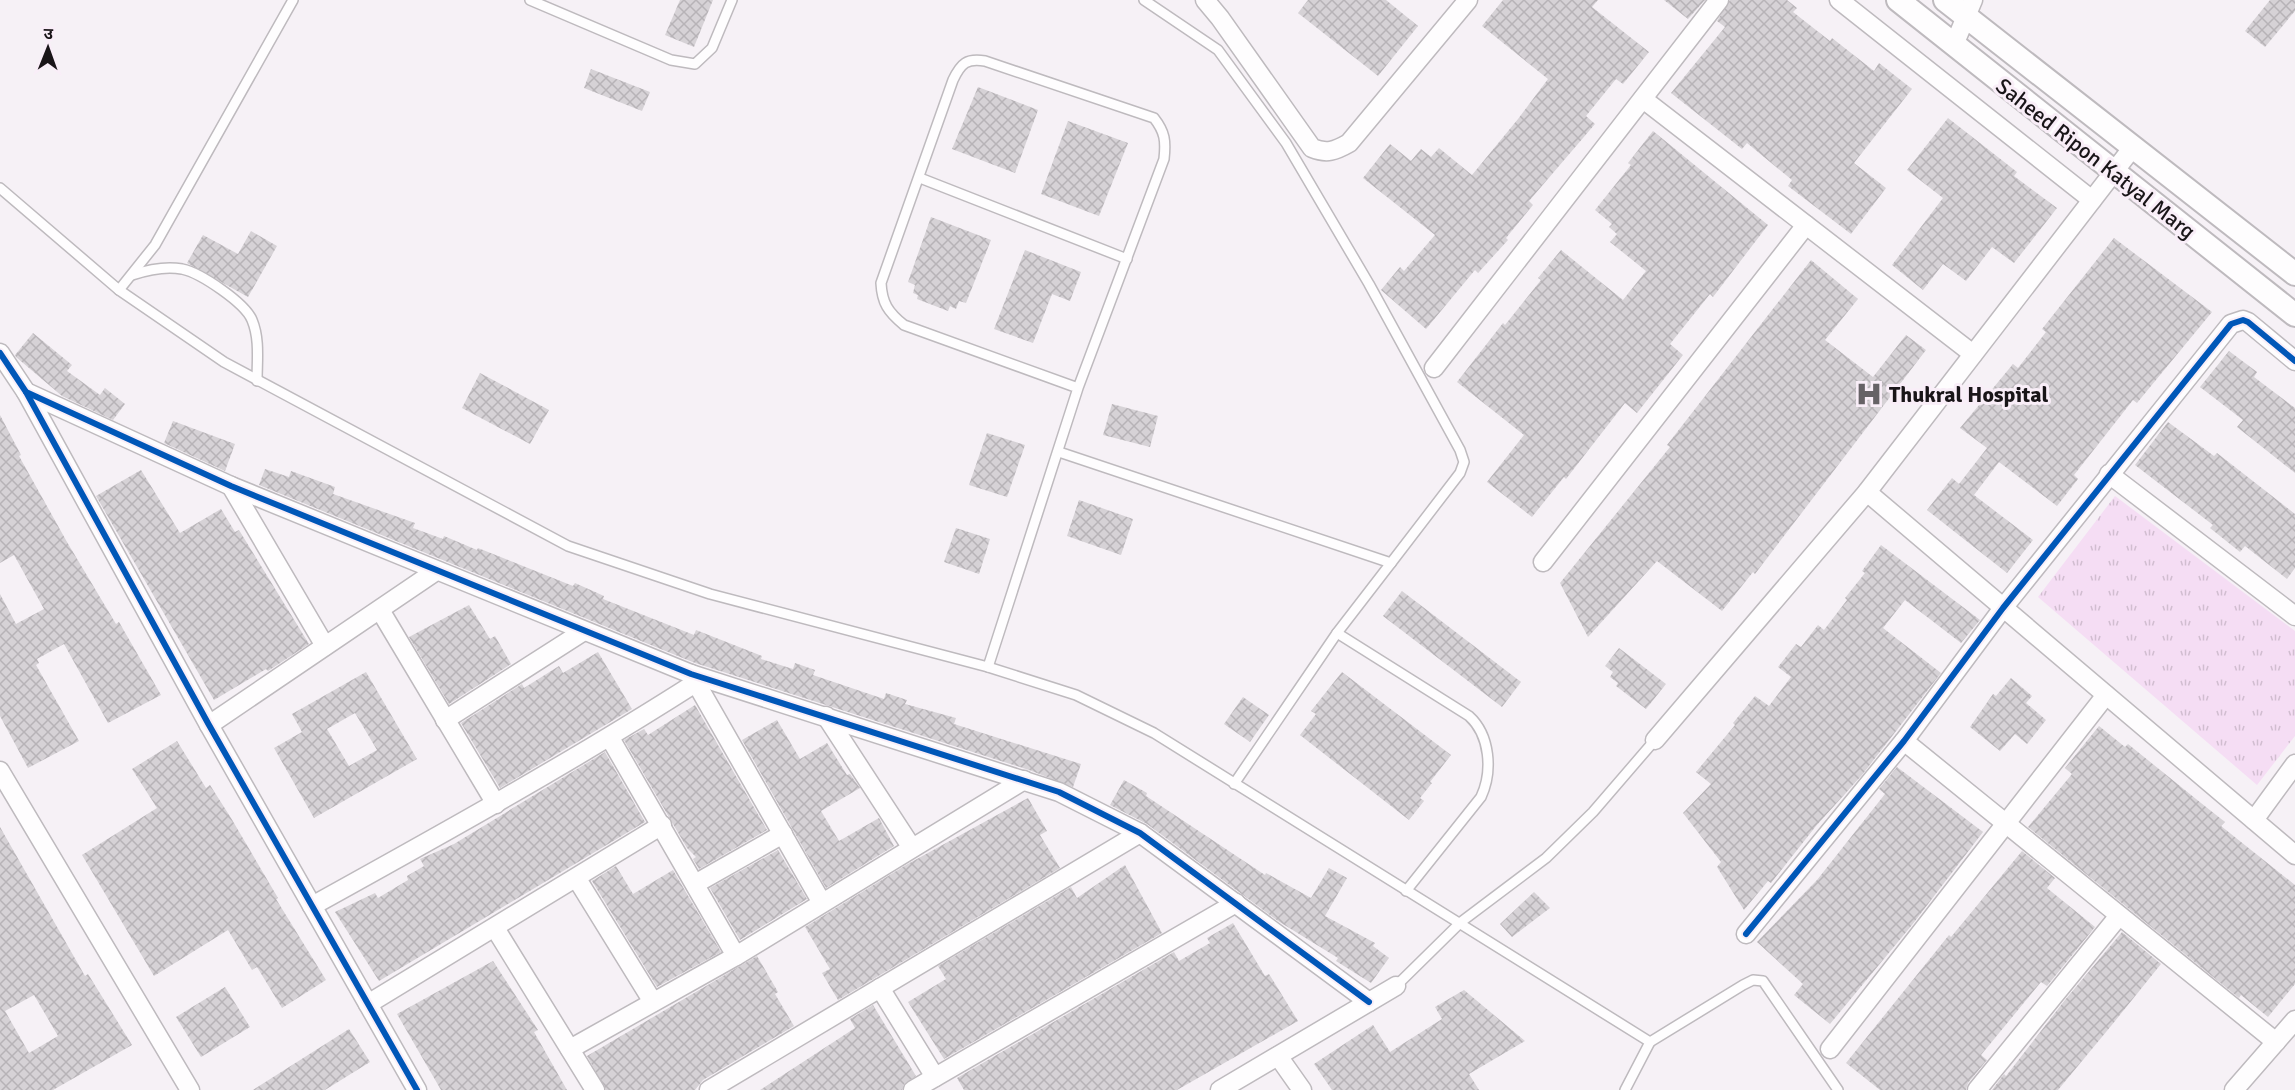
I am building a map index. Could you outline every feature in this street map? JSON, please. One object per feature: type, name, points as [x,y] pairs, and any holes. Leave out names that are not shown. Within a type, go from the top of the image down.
[{"type":"street","points":[[1205,0],[1312,148],[1325,153],[1336,151],[1349,143],[1468,0]]},
{"type":"street","points":[[1434,368],[1719,0]]},
{"type":"street","points":[[1839,0],[2092,200]]},
{"type":"street","name":"Saheed Ripon Katyal Marg","points":[[1898,0],[2112,173],[2295,315]]},
{"type":"street","name":"Saheed Ripon Katyal Marg","points":[[1945,0],[1970,9],[2133,147],[2295,274]]},
{"type":"street","points":[[1954,45],[1970,9]]},
{"type":"street","points":[[1643,99],[1973,354]]},
{"type":"street","points":[[1655,740],[1867,492],[2133,147]]},
{"type":"street","points":[[1543,562],[1806,225]]},
{"type":"street","points":[[1746,934],[1904,741],[2003,608],[2231,324],[2243,320],[2248,322],[2295,361]]},
{"type":"street","points":[[0,353],[26,392],[209,725],[417,1090]]},
{"type":"street","points":[[26,392],[231,486],[694,678],[826,716],[1059,792],[1140,833],[1370,1002]]},
{"type":"street","points":[[2109,474],[2295,616]]},
{"type":"street","points":[[231,486],[325,646]]},
{"type":"street","points":[[1867,492],[2295,855]]},
{"type":"street","points":[[209,725],[436,571]]},
{"type":"street","points":[[380,609],[496,804]]},
{"type":"street","points":[[445,720],[584,631]]},
{"type":"street","points":[[312,906],[610,738],[694,678]]},
{"type":"street","points":[[694,678],[822,903]]},
{"type":"street","points":[[1830,1050],[2008,825],[2106,696]]},
{"type":"street","points":[[826,716],[912,848]]},
{"type":"street","points":[[610,738],[736,956]]},
{"type":"street","points":[[1904,741],[2118,917],[2276,1042]]},
{"type":"street","points":[[2254,820],[2295,764]]},
{"type":"street","points":[[0,771],[187,1089]]},
{"type":"street","points":[[570,1048],[736,956],[1024,780]]},
{"type":"street","points":[[368,1004],[577,879],[662,825]]},
{"type":"street","points":[[709,1090],[1140,833]]},
{"type":"street","points":[[695,884],[783,834]]},
{"type":"street","points":[[577,879],[652,1002]]},
{"type":"street","points":[[913,1090],[1236,903]]},
{"type":"street","points":[[1977,1090],[2118,917]]},
{"type":"street","points":[[495,928],[595,1090]]},
{"type":"street","points":[[1220,1090],[1396,986]]},
{"type":"street","points":[[880,988],[935,1077]]},
{"type":"street","points":[[2234,1090],[2295,1020]]},
{"type":"street","points":[[1278,1056],[1302,1090]]},
{"type":"lane","points":[[119,290],[155,245],[293,0]]},
{"type":"lane","points":[[530,0],[671,60],[695,64],[712,48],[732,0]]},
{"type":"lane","points":[[1144,0],[1218,50],[1286,143],[1369,284],[1460,450],[1464,462],[1460,473],[1337,633],[1234,784]]},
{"type":"lane","points":[[988,667],[1078,388],[1164,159],[1165,135],[1154,118],[985,61],[971,59],[960,65],[953,80],[881,283],[882,300],[890,314],[904,325],[1078,388]]},
{"type":"lane","points":[[920,178],[1127,259]]},
{"type":"lane","points":[[0,188],[119,290],[224,362],[568,546],[710,594],[988,667],[1076,695],[1154,733],[1406,891],[1461,922],[1650,1042]]},
{"type":"lane","points":[[132,275],[173,268],[190,272],[248,311],[255,333],[257,381]]},
{"type":"lane","points":[[1059,452],[1391,563]]},
{"type":"lane","points":[[1337,633],[1469,716],[1478,724],[1482,733],[1488,766],[1485,787],[1480,797],[1406,891]]},
{"type":"lane","points":[[1396,986],[1461,922],[1546,858],[1593,812],[1655,740]]},
{"type":"lane","points":[[1625,1090],[1650,1042],[1753,980],[1763,981],[1771,989],[1838,1090]]},
{"type":"green space","points":[[2115,496],[2295,631],[2295,736],[2257,785],[2038,597]]},
{"type":"building","points":[[680,0],[713,0],[694,47],[665,35]]},
{"type":"building","points":[[1308,0],[1386,0],[1418,26],[1378,76],[1298,13]]},
{"type":"building","points":[[1503,0],[1598,0],[1592,7],[1649,52],[1623,84],[1616,79],[1586,116],[1595,124],[1529,201],[1533,205],[1506,238],[1508,240],[1478,273],[1475,270],[1426,329],[1381,290],[1400,267],[1404,271],[1435,235],[1363,178],[1390,144],[1411,161],[1421,149],[1431,157],[1439,148],[1472,175],[1518,119],[1548,79],[1482,26]]},
{"type":"building","points":[[1664,0],[1705,0],[1688,19]]},
{"type":"building","points":[[1730,0],[1787,0],[1797,8],[1793,12],[1830,41],[1832,38],[1874,71],[1879,63],[1912,89],[1854,163],[1886,188],[1851,234],[1788,186],[1792,180],[1747,143],[1742,149],[1671,93],[1725,27],[1717,21]]},
{"type":"building","points":[[2270,0],[2295,0],[2295,11],[2265,47],[2245,31]]},
{"type":"building","points":[[591,69],[650,92],[642,111],[584,88]]},
{"type":"building","points":[[978,87],[1038,110],[1015,173],[952,149]]},
{"type":"building","points":[[1948,118],[2017,172],[2014,176],[2057,208],[2014,263],[1992,247],[1966,281],[1943,264],[1923,290],[1892,265],[1943,198],[1907,170]]},
{"type":"building","points":[[1068,121],[1128,143],[1099,216],[1041,194]]},
{"type":"building","points":[[1653,131],[1768,225],[1713,297],[1710,294],[1670,344],[1683,355],[1637,413],[1625,403],[1566,479],[1564,477],[1532,517],[1487,482],[1524,435],[1457,382],[1503,323],[1505,325],[1541,280],[1538,278],[1561,250],[1623,300],[1646,271],[1610,242],[1617,234],[1609,227],[1612,224],[1595,210],[1631,165],[1628,163]]},
{"type":"building","points":[[931,217],[991,240],[966,303],[959,301],[956,309],[950,306],[948,311],[917,299],[918,295],[913,293],[915,285],[908,282]]},
{"type":"building","points":[[251,231],[277,246],[248,297],[187,263],[203,235],[238,254]]},
{"type":"building","points":[[2114,238],[2212,312],[2137,403],[2133,400],[2074,475],[2078,479],[2057,506],[1999,462],[1974,495],[2033,540],[2007,573],[1927,510],[1952,478],[1959,484],[1987,448],[1960,428],[2013,364],[2018,368],[2046,332],[2042,329]]},
{"type":"building","points":[[1025,250],[1081,272],[1070,301],[1052,294],[1033,343],[994,329]]},
{"type":"building","points":[[1811,260],[1858,299],[1825,340],[1873,377],[1906,335],[1926,350],[1755,574],[1753,572],[1722,611],[1657,561],[1588,637],[1560,583],[1670,447],[1667,445]]},
{"type":"building","points":[[33,333],[72,365],[67,371],[100,395],[105,388],[125,404],[113,420],[62,396],[16,357],[15,355]]},
{"type":"building","points":[[2229,351],[2257,372],[2254,377],[2295,408],[2295,473],[2237,427],[2243,420],[2200,387]]},
{"type":"building","points":[[480,373],[549,410],[530,444],[462,408]]},
{"type":"building","points":[[1112,404],[1158,416],[1150,447],[1103,435]]},
{"type":"building","points":[[0,415],[21,455],[19,456],[67,542],[116,624],[119,622],[161,695],[108,723],[64,644],[37,659],[39,663],[36,665],[79,741],[28,768],[0,716],[0,594],[16,624],[44,609],[14,555],[0,563]]},
{"type":"building","points":[[173,421],[235,444],[225,471],[164,443]]},
{"type":"building","points":[[2168,422],[2214,456],[2217,453],[2295,514],[2295,568],[2287,579],[2245,546],[2240,552],[2210,528],[2213,525],[2135,465]]},
{"type":"building","points":[[987,433],[1025,445],[1007,497],[969,485]]},
{"type":"building","points":[[265,469],[289,477],[291,471],[335,487],[333,494],[415,523],[413,528],[443,539],[444,536],[477,550],[478,548],[573,586],[575,583],[604,596],[603,599],[694,635],[696,630],[762,656],[761,659],[793,669],[795,663],[815,670],[813,675],[884,699],[886,693],[907,700],[905,704],[956,718],[954,724],[1081,764],[1073,787],[1029,770],[695,663],[259,485]]},
{"type":"building","points":[[141,470],[180,533],[221,509],[235,532],[239,530],[309,644],[268,671],[266,669],[214,700],[96,496]]},
{"type":"building","points":[[1079,500],[1133,519],[1121,555],[1067,536]]},
{"type":"building","points":[[956,528],[990,539],[979,574],[944,562]]},
{"type":"building","points":[[1881,545],[1980,620],[1961,643],[1905,600],[1883,628],[1941,673],[1862,775],[1816,826],[1771,883],[1768,881],[1744,910],[1717,867],[1721,862],[1683,813],[1711,784],[1696,772],[1735,725],[1733,723],[1755,696],[1769,706],[1791,677],[1778,667],[1796,644],[1801,647],[1818,625],[1824,630],[1847,600],[1845,598],[1865,573],[1862,571]]},
{"type":"building","points":[[1402,591],[1521,682],[1502,707],[1383,616]]},
{"type":"building","points":[[469,605],[490,639],[495,636],[511,664],[449,704],[409,637]]},
{"type":"building","points":[[1619,648],[1666,684],[1646,709],[1616,686],[1618,683],[1610,677],[1613,672],[1605,666]]},
{"type":"building","points":[[598,652],[632,709],[500,788],[461,723],[522,684],[524,688],[559,666],[563,673]]},
{"type":"building","points":[[366,672],[417,759],[314,818],[274,748],[302,732],[292,714]],"holes":[[[355,713],[377,750],[349,766],[327,729]]]},
{"type":"building","points":[[1342,672],[1451,755],[1430,782],[1432,783],[1420,798],[1424,801],[1409,820],[1300,735],[1316,714],[1311,711]]},
{"type":"building","points":[[2011,678],[2032,696],[2026,703],[2046,720],[2027,744],[2015,734],[2000,751],[1970,727],[1993,694],[1996,696]]},
{"type":"building","points":[[1243,697],[1269,715],[1250,742],[1224,724]]},
{"type":"building","points":[[695,705],[767,830],[699,869],[693,859],[696,857],[687,848],[624,740],[644,729],[648,735]]},
{"type":"building","points":[[777,720],[800,759],[827,743],[847,775],[850,774],[860,788],[821,811],[839,841],[879,818],[894,846],[826,888],[742,740]]},
{"type":"building","points":[[2099,726],[2125,747],[2128,744],[2225,822],[2221,826],[2295,885],[2295,984],[2268,1017],[2241,995],[2239,998],[2028,827],[2072,774],[2065,768]]},
{"type":"building","points":[[177,741],[206,788],[210,785],[231,818],[278,898],[276,899],[326,980],[282,1008],[257,967],[252,970],[228,930],[154,976],[82,855],[157,808],[132,769]]},
{"type":"building","points":[[605,752],[645,822],[379,981],[335,912],[375,893],[378,898],[408,880],[407,876],[424,866],[420,859],[454,844]]},
{"type":"building","points":[[1897,767],[1983,832],[1912,925],[1830,1024],[1794,995],[1803,984],[1757,942],[1817,880],[1885,794],[1879,789]]},
{"type":"building","points":[[1124,780],[1147,793],[1146,796],[1265,875],[1266,873],[1311,898],[1329,868],[1347,878],[1325,916],[1375,943],[1373,946],[1389,958],[1371,983],[1336,961],[1338,958],[1278,921],[1147,824],[1110,805]]},
{"type":"building","points":[[1028,798],[1047,831],[1040,835],[1060,868],[838,1000],[822,973],[830,969],[805,927],[906,865]]},
{"type":"building","points":[[0,827],[85,976],[88,974],[132,1045],[53,1090],[0,1090]],"holes":[[[34,995],[58,1036],[29,1053],[5,1011]]]},
{"type":"building","points":[[778,850],[807,899],[740,940],[710,888]]},
{"type":"building","points":[[2022,851],[2055,878],[2047,888],[2095,927],[2047,986],[2041,982],[1981,1055],[1987,1060],[1968,1083],[1966,1090],[1880,1090],[1846,1063],[1949,935],[1951,937]]},
{"type":"building","points":[[1125,865],[1162,933],[944,1059],[908,1002],[946,979],[938,966],[1071,887],[1077,898]]},
{"type":"building","points":[[616,866],[633,894],[673,870],[721,952],[657,987],[592,881]]},
{"type":"building","points":[[1534,892],[1550,908],[1512,937],[1500,924]]},
{"type":"building","points":[[1233,923],[1265,976],[1269,974],[1298,1021],[1177,1090],[964,1090],[957,1078],[1174,952],[1179,961],[1210,943],[1207,938]]},
{"type":"building","points":[[2122,932],[2161,964],[2111,1026],[2058,1090],[1992,1090],[2004,1074],[2006,1076]]},
{"type":"building","points":[[757,956],[778,992],[775,994],[794,1026],[703,1080],[695,1090],[606,1090],[587,1056]]},
{"type":"building","points":[[493,961],[538,1030],[534,1032],[567,1090],[441,1090],[397,1014]]},
{"type":"building","points":[[225,987],[250,1027],[201,1057],[176,1017]]},
{"type":"building","points":[[1464,990],[1525,1041],[1469,1074],[1479,1090],[1332,1090],[1314,1064],[1373,1025],[1390,1052],[1442,1019],[1435,1007]]},
{"type":"building","points":[[873,1005],[916,1076],[904,1084],[902,1090],[760,1090],[855,1028],[850,1019]]},
{"type":"building","points":[[349,1029],[370,1062],[325,1090],[253,1090]]},
{"type":"cycle path","points":[[1746,934],[1904,741],[2003,608],[2231,324],[2243,320],[2248,322],[2295,361]]},
{"type":"cycle path","points":[[0,353],[26,392],[231,486],[691,674],[1059,792],[1140,833],[1369,1002]]},
{"type":"cycle path","points":[[26,392],[209,725],[417,1090]]},
{"type":"place","name":"Thukral Hospital","points":[[1869,394]]}]
